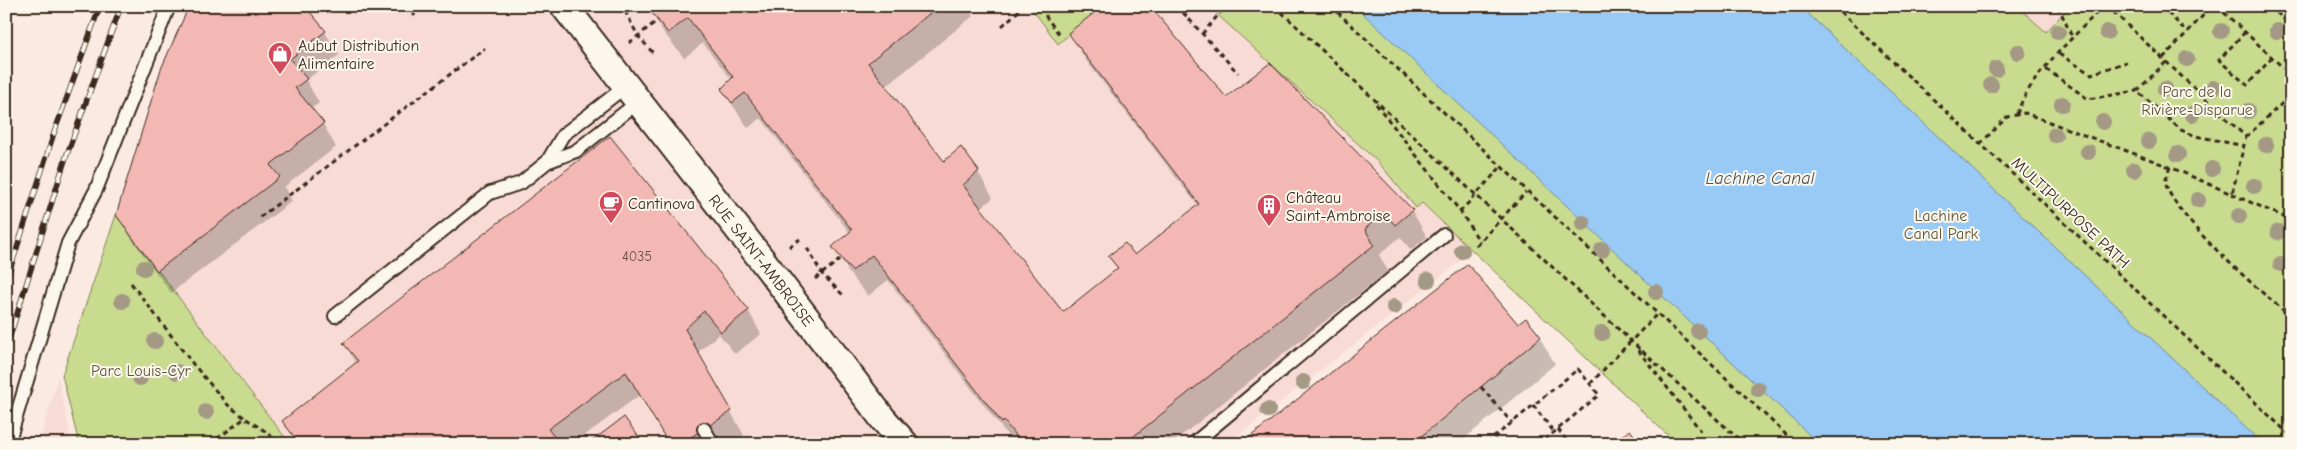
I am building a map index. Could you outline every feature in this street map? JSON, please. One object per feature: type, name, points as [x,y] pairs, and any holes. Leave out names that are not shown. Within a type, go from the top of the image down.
[{"type":"street","name":"RUE SAINT-AMBROISE","points":[[564,6],[883,420],[905,444]]},
{"type":"lane","points":[[8,444],[65,250],[96,190],[169,6]]},
{"type":"lane","points":[[547,162],[563,135],[632,94]]},
{"type":"lane","points":[[335,316],[490,193],[521,183],[547,162],[576,151],[632,94]]},
{"type":"lane","points":[[1193,444],[1444,235]]},
{"type":"lane","points":[[704,428],[713,444]]},
{"type":"path","points":[[407,6],[415,16]]},
{"type":"path","points":[[1002,26],[1024,6]]},
{"type":"path","points":[[1047,6],[1046,17],[1059,34]]},
{"type":"path","points":[[1177,6],[1238,73]]},
{"type":"path","points":[[1202,34],[1226,6]]},
{"type":"path","points":[[1275,6],[1631,341],[1744,444]]},
{"type":"path","points":[[1330,6],[1500,168],[1796,444]]},
{"type":"path","name":"MULTIPURPOSE PATH","points":[[1834,6],[2291,436]]},
{"type":"path","points":[[2058,6],[2073,39]]},
{"type":"path","points":[[2017,114],[2021,101],[2032,84],[2105,6],[2246,137]]},
{"type":"path","points":[[2168,6],[2164,10],[2187,32]]},
{"type":"path","points":[[2162,58],[2212,6]]},
{"type":"path","points":[[2217,6],[2291,75]]},
{"type":"path","points":[[2270,6],[2291,26]]},
{"type":"path","points":[[625,11],[638,36],[653,53]]},
{"type":"path","points":[[629,43],[658,20]]},
{"type":"path","points":[[2245,32],[2219,60],[2247,85],[2272,58]]},
{"type":"path","points":[[260,217],[485,48]]},
{"type":"path","points":[[2059,54],[2091,74],[2127,62]]},
{"type":"path","points":[[2046,69],[2088,99],[2137,91],[2166,62]]},
{"type":"path","points":[[2137,91],[2181,130],[2196,136],[2244,146]]},
{"type":"path","points":[[2232,194],[2246,137],[2291,95]]},
{"type":"path","points":[[1373,100],[1460,211],[1480,242]]},
{"type":"path","points":[[1980,144],[1992,129],[2007,117],[2025,113],[2170,167],[2291,220]]},
{"type":"path","points":[[2170,167],[2165,182],[2174,203],[2222,254],[2291,317]]},
{"type":"path","points":[[1456,216],[1500,168]]},
{"type":"path","points":[[1476,246],[1526,192]]},
{"type":"path","points":[[789,247],[800,239]]},
{"type":"path","points":[[807,248],[822,274],[844,296]]},
{"type":"path","points":[[814,280],[842,258]]},
{"type":"path","points":[[132,283],[193,364],[228,405],[265,431],[279,444]]},
{"type":"path","points":[[1590,384],[1656,314]]},
{"type":"path","points":[[1631,341],[1701,431]]},
{"type":"path","points":[[1498,444],[1493,438],[1578,369],[1599,395],[1540,444]]},
{"type":"path","points":[[1481,387],[1512,423]]},
{"type":"path","points":[[1533,405],[1554,432]]},
{"type":"path","points":[[210,444],[245,418]]},
{"type":"path","points":[[1558,429],[1569,444]]},
{"type":"shaded area","points":[[189,6],[1030,6],[1058,44],[1103,6],[1208,6],[1379,163],[1416,208],[1422,202],[1474,250],[1227,444],[290,444],[116,215],[161,69]]},
{"type":"shaded area","points":[[2017,6],[2070,6],[2046,32]]},
{"type":"shaded area","points":[[58,377],[72,444],[39,444]]},
{"type":"green space","points":[[1030,6],[1103,6],[1058,44]]},
{"type":"green space","name":"Lachine Canal Park","points":[[1208,6],[2017,6],[2046,32],[2070,6],[2291,6],[2291,444],[1677,444],[1422,203],[1416,208],[1379,163]]},
{"type":"green space","name":"Parc Louis-Cyr","points":[[116,215],[290,444],[79,444],[62,375]]},
{"type":"water","name":"Lachine Canal","points":[[1355,6],[1800,6],[2263,444],[1819,444]]},
{"type":"building","points":[[189,6],[305,6],[326,31],[290,59],[307,79],[295,88],[324,123],[270,165],[280,177],[157,271],[116,215],[161,69]]},
{"type":"building","name":"Château Saint-Ambroise","points":[[939,6],[868,63],[944,161],[961,147],[979,171],[963,185],[1063,312],[1118,268],[1108,256],[1125,243],[1135,255],[1199,204],[1068,33],[1103,6],[1150,6],[1226,97],[1270,63],[1413,210],[1395,225],[1384,212],[1365,229],[1374,245],[1124,444],[1022,444],[1004,421],[1002,423],[872,255],[852,271],[832,247],[852,230],[745,93],[732,103],[721,89],[733,77],[688,18],[668,33],[647,7]]},
{"type":"building","points":[[610,136],[749,310],[721,332],[704,311],[685,329],[732,411],[680,444],[669,444],[626,372],[548,429],[560,444],[300,444],[282,421],[358,361],[343,343]]},
{"type":"building","points":[[1468,264],[1518,324],[1526,318],[1541,337],[1412,444],[1241,444]]},
{"type":"building","points":[[624,417],[644,444],[588,444]]},
{"type":"building","points":[[1630,430],[1641,444],[1600,444],[1608,437],[1613,442]]},
{"type":"railway","points":[[6,282],[54,133],[100,6]]},
{"type":"railway","points":[[6,349],[66,157],[121,6]]},
{"type":"place","name":"Aubut Distribution Alimentaire","points":[[280,75]]},
{"type":"place","name":"Cantinova","points":[[611,224]]},
{"type":"place","name":"Château Saint-Ambroise","points":[[1269,227]]},
{"type":"park label","name":"Parc de la Rivière-Disparue","points":[[2197,100]]}]
